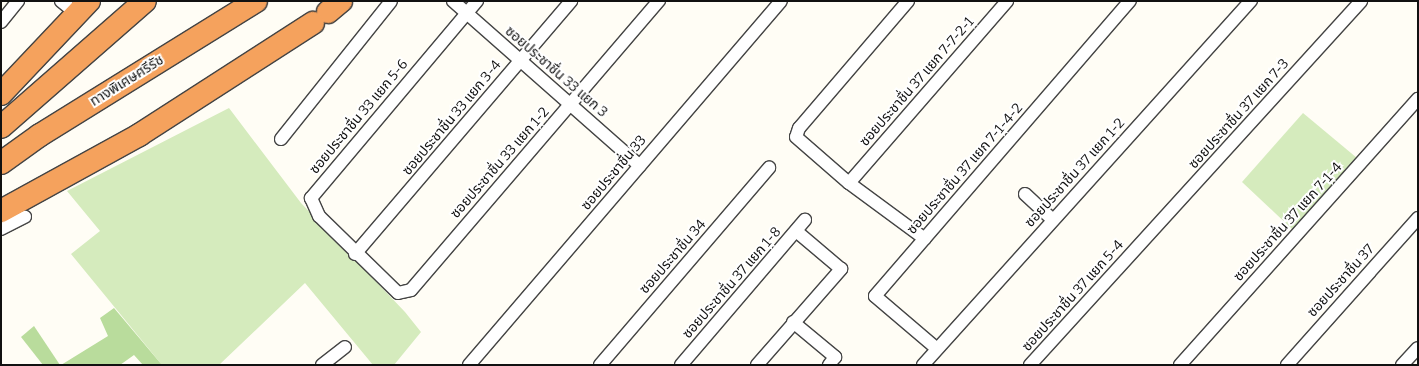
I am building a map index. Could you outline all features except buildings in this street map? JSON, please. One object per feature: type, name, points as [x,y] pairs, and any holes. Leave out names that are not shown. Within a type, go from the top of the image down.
[{"type":"highway","points":[[1,127],[145,1]]},
{"type":"highway","name":"ทางพิเศษศรีรัช","points":[[1,163],[40,135],[256,1]]},
{"type":"highway","points":[[1,94],[76,5]]},
{"type":"highway","points":[[1,211],[139,135],[327,12]]},
{"type":"street","points":[[1,22],[18,1]]},
{"type":"street","points":[[281,139],[392,1]]},
{"type":"street","name":"ซอยประชาชื่น 33 แยก 3","points":[[453,1],[640,166]]},
{"type":"street","name":"ซอยประชาชื่น 33 แยก 5-6","points":[[355,254],[319,216],[311,198],[477,1]]},
{"type":"street","name":"ซอยประชาชื่น 33 แยก 3-4","points":[[355,254],[571,1]]},
{"type":"street","name":"ซอยประชาชื่น 33 แยก 1-2","points":[[355,254],[398,293],[411,290],[659,1]]},
{"type":"street","name":"ซอยประชาชื่น 33","points":[[469,365],[781,1]]},
{"type":"street","points":[[908,1],[799,128],[796,137],[799,143],[849,183],[925,239]]},
{"type":"street","name":"ซอยประชาชื่น 37 แยก 7-7-2-1","points":[[849,183],[1007,1]]},
{"type":"street","name":"ซอยประชาชื่น 37 แยก 7-1-4-2","points":[[936,348],[875,296],[1130,1]]},
{"type":"street","name":"ซอยประชาชื่น 37 แยก 1-2","points":[[923,365],[936,348],[1251,1]]},
{"type":"street","name":"ซอยประชาชื่น 37 แยก 7-3","points":[[1138,247],[1362,1]]},
{"type":"street","name":"ซอยประชาชื่น 37 แยก 7-1-4","points":[[1180,365],[1418,98]]},
{"type":"street","name":"ซอยประชาชื่น 34","points":[[600,365],[769,168]]},
{"type":"street","points":[[1026,194],[1053,220]]},
{"type":"street","points":[[1,229],[25,217]]},
{"type":"street","name":"ซอยประชาชื่น 37","points":[[1287,365],[1418,218]]},
{"type":"street","name":"ซอยประชาชื่น 37 แยก 1-8","points":[[681,365],[806,220]]},
{"type":"street","points":[[758,365],[793,322],[841,269],[796,231]]},
{"type":"street","name":"ซอยประชาชื่น 37 แยก 5-4","points":[[1030,365],[1138,247]]},
{"type":"street","points":[[793,322],[835,357],[829,365]]},
{"type":"street","points":[[322,365],[345,347]]},
{"type":"street","points":[[1402,365],[1418,348]]},
{"type":"green space","points":[[229,108],[301,203],[405,312],[421,332],[394,365],[373,365],[305,283],[219,365],[162,365],[71,254],[100,231],[67,191]]},
{"type":"green space","points":[[1303,113],[1357,158],[1293,230],[1242,182]]},
{"type":"green space","points":[[114,308],[162,365],[143,365],[134,355],[120,365],[61,365],[108,336],[100,318]]},
{"type":"green space","points":[[34,326],[60,365],[43,365],[21,337]]}]
